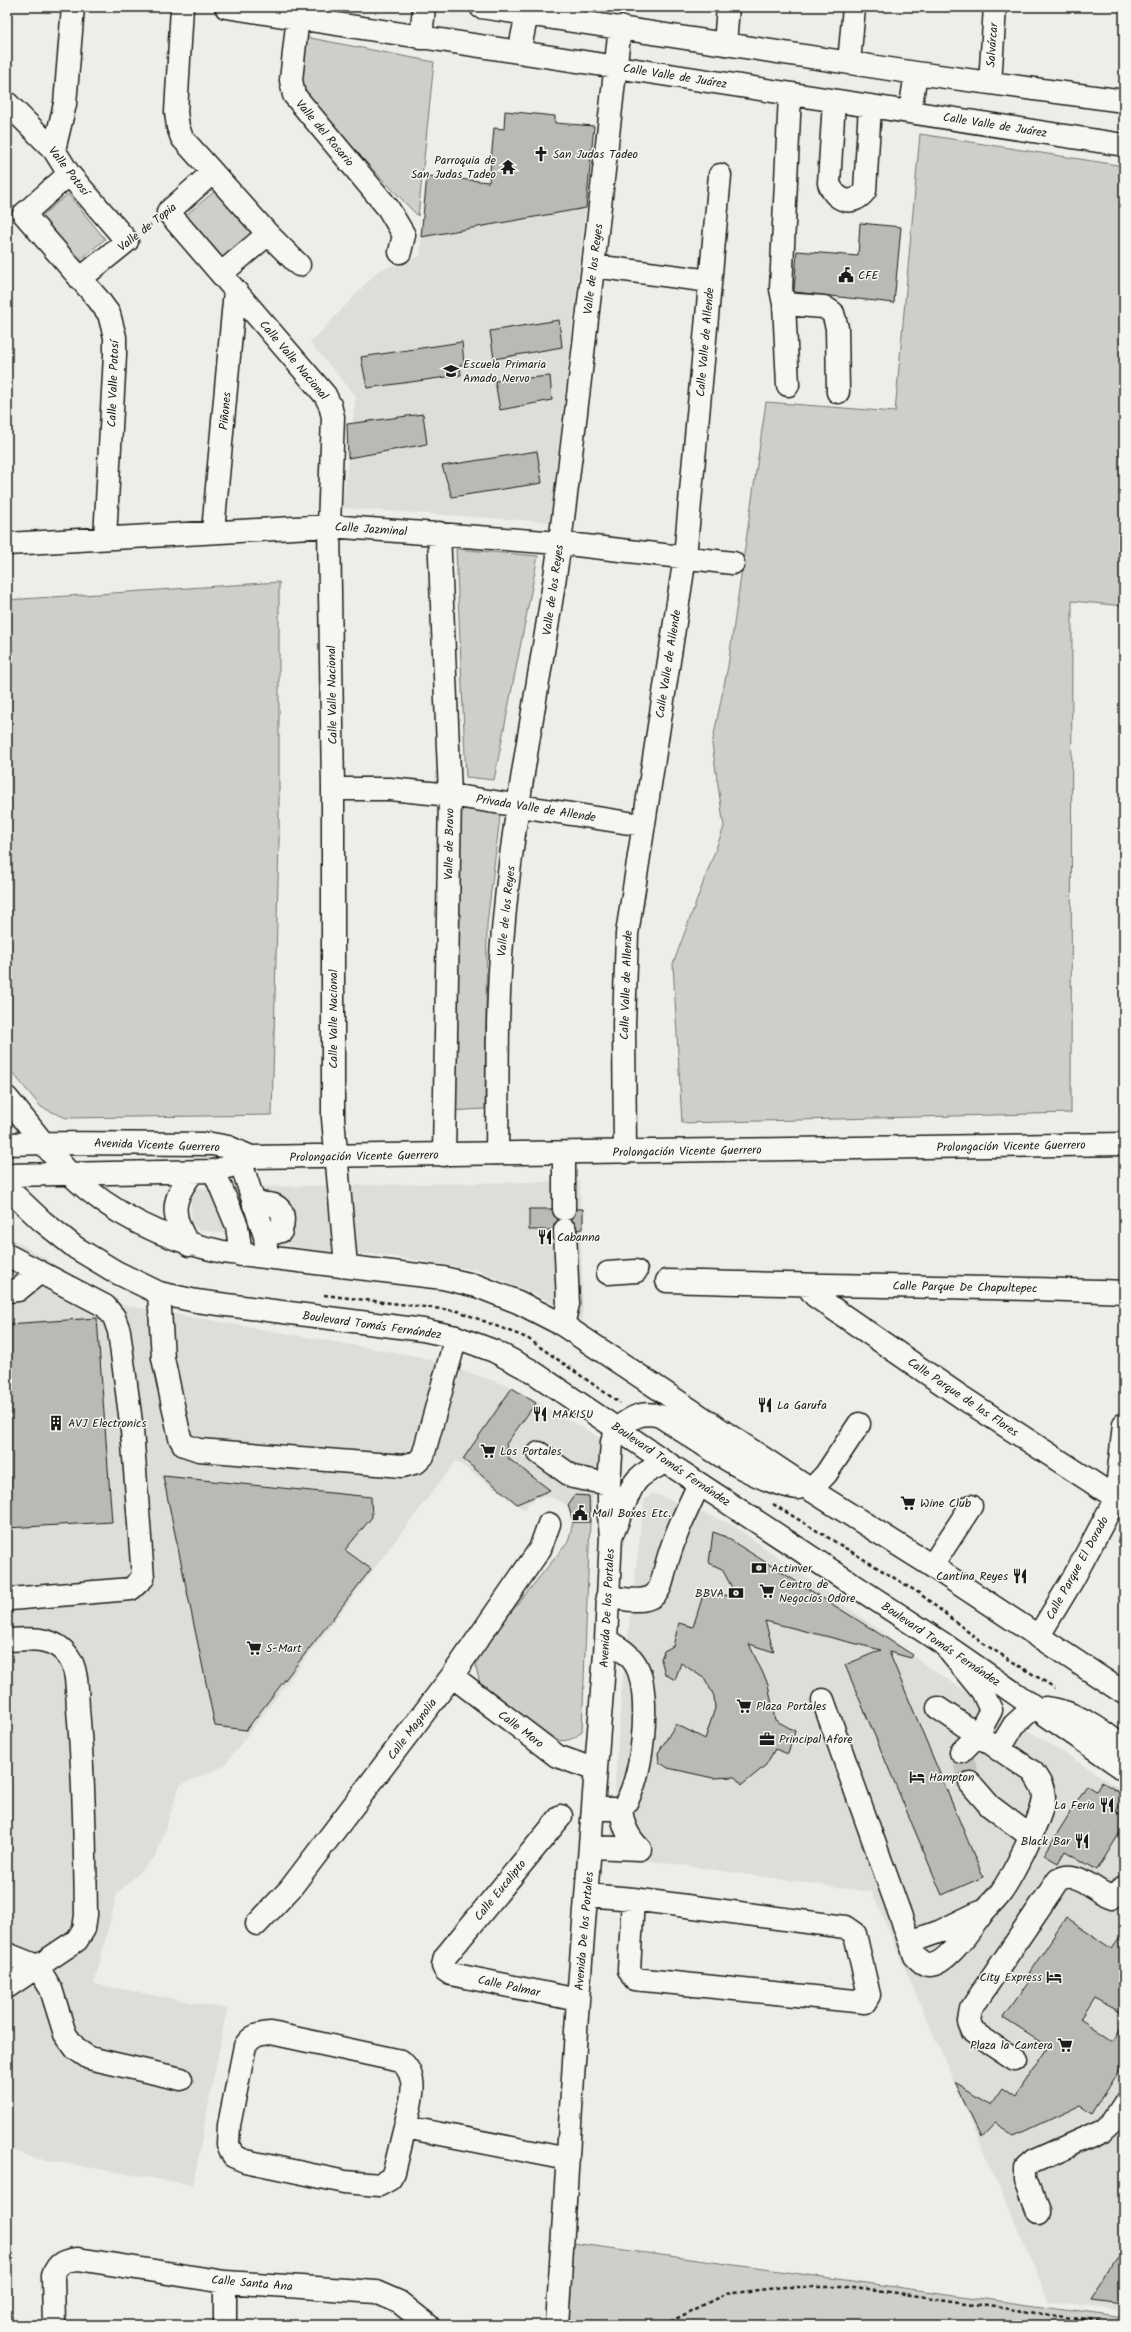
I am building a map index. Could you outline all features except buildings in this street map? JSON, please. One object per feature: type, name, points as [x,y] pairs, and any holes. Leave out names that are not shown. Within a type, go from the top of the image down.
[{"type":"street","points":[[54,150],[65,104],[73,7]]},
{"type":"street","points":[[182,7],[176,96],[178,127],[182,138],[268,234],[299,265]]},
{"type":"street","name":"Calle Valle de Juárez","points":[[226,7],[298,13],[421,38],[1124,145]]},
{"type":"street","points":[[421,38],[424,7]]},
{"type":"street","points":[[481,7],[990,84],[1124,101]]},
{"type":"street","points":[[725,44],[728,7]]},
{"type":"street","points":[[849,63],[854,7]]},
{"type":"street","name":"Salvárcar","points":[[990,84],[995,7]]},
{"type":"street","name":"Valle del Rosario","points":[[298,13],[291,80],[294,95],[397,221],[404,235],[400,252]]},
{"type":"street","points":[[519,52],[527,14]]},
{"type":"street","name":"Valle de los Reyes","points":[[497,1153],[498,1051],[503,930],[519,804],[560,543],[594,266],[620,27]]},
{"type":"street","points":[[910,112],[916,73]]},
{"type":"street","points":[[788,385],[784,304],[780,274],[790,94]]},
{"type":"street","points":[[834,101],[829,183],[833,194],[840,199],[852,200],[860,197],[865,191],[870,106]]},
{"type":"street","name":"Valle Potosí","points":[[7,103],[54,150],[69,174],[127,241]]},
{"type":"street","name":"Valle de Topia","points":[[168,212],[212,173]]},
{"type":"street","name":"Calle Valle Potosí","points":[[69,174],[24,214],[109,314],[116,337],[105,538]]},
{"type":"street","name":"Calle Valle de Allende","points":[[625,1152],[624,976],[631,899],[685,557],[720,175]]},
{"type":"street","name":"Calle Valle Nacional","points":[[168,212],[222,273],[325,395],[330,405],[333,417],[329,526],[333,789],[333,1118],[338,1156],[346,1266]]},
{"type":"street","points":[[222,273],[268,234]]},
{"type":"street","name":"Valle de Topia","points":[[80,279],[127,241]]},
{"type":"street","points":[[594,266],[710,281]]},
{"type":"street","name":"Piñones","points":[[212,531],[235,290]]},
{"type":"street","points":[[784,304],[824,307],[833,313],[837,328],[838,392]]},
{"type":"street","name":"Calle Jazminal","points":[[7,544],[212,531],[329,526],[560,543],[733,563]]},
{"type":"street","name":"Valle de Bravo","points":[[439,534],[450,794],[444,1155]]},
{"type":"street","name":"Privada Valle de Allende","points":[[333,789],[390,789],[450,794],[642,825]]},
{"type":"street","points":[[7,1098],[71,1174],[108,1204],[141,1225],[189,1245],[240,1255],[443,1278],[477,1286],[518,1302],[563,1325],[811,1490],[932,1566],[1124,1693]]},
{"type":"street","name":"Avenida Vicente Guerrero","points":[[7,1144],[212,1144],[228,1148],[246,1160]]},
{"type":"street","name":"Prolongación Vicente Guerrero","points":[[246,1160],[338,1156],[497,1153],[1124,1144]]},
{"type":"street","points":[[563,1325],[568,1304],[564,1220],[564,1153]]},
{"type":"street","points":[[246,1160],[254,1205],[268,1202],[276,1205],[282,1212],[284,1222],[281,1231],[265,1236],[267,1257]]},
{"type":"street","name":"Avenida Vicente Guerrero","points":[[7,1175],[214,1171],[246,1160]]},
{"type":"street","points":[[214,1171],[237,1226],[240,1255]]},
{"type":"street","points":[[189,1245],[178,1226],[175,1206],[183,1184],[193,1172]]},
{"type":"street","name":"Boulevard Tomás Fernández","points":[[7,1188],[42,1221],[76,1248],[116,1272],[159,1293],[196,1301],[423,1330],[456,1337],[494,1351],[530,1370],[618,1428],[699,1484],[945,1645],[1124,1769]]},
{"type":"street","points":[[7,1255],[105,1306],[114,1317],[119,1331],[132,1430],[143,1578],[131,1589],[10,1599]]},
{"type":"street","points":[[608,1273],[636,1271]]},
{"type":"street","points":[[7,1291],[18,1290],[40,1272]]},
{"type":"street","name":"Calle Parque De Chapultepec","points":[[667,1281],[807,1286],[1005,1287],[1124,1292]]},
{"type":"street","name":"Calle Parque de las Flores","points":[[807,1286],[815,1296],[963,1398],[1120,1500]]},
{"type":"street","points":[[159,1293],[162,1358],[180,1438],[184,1444],[199,1450],[403,1466],[417,1462],[422,1456],[430,1434],[456,1337]]},
{"type":"street","points":[[618,1428],[641,1414],[649,1413],[660,1416],[758,1476],[785,1486],[811,1490]]},
{"type":"street","points":[[811,1490],[826,1474],[859,1424]]},
{"type":"street","points":[[1120,1500],[1124,1424]]},
{"type":"street","name":"Avenida De los Portales","points":[[557,2325],[578,2000],[606,1640],[612,1536],[609,1516],[609,1484],[612,1442],[618,1428]]},
{"type":"street","points":[[539,1452],[573,1477],[609,1484]]},
{"type":"street","name":"Avenida De los Portales","points":[[612,1536],[621,1517],[632,1485],[639,1478],[666,1462]]},
{"type":"street","points":[[608,1597],[635,1600],[647,1599],[654,1595],[661,1586],[674,1537],[699,1484]]},
{"type":"street","name":"Calle Parque El Dorado","points":[[1038,1637],[1120,1500]]},
{"type":"street","points":[[932,1566],[971,1506]]},
{"type":"street","name":"Calle Magnolia","points":[[257,1924],[290,1889],[452,1676],[540,1549],[550,1524]]},
{"type":"street","points":[[7,1640],[42,1640],[62,1648],[69,1657],[76,1686],[82,1750],[85,1850],[84,1929],[77,1940],[68,1947],[7,1987]]},
{"type":"street","points":[[593,1809],[621,1809],[628,1802],[633,1789],[644,1727],[645,1704],[643,1687],[637,1666],[626,1652],[606,1640]]},
{"type":"street","points":[[945,1645],[982,1691],[991,1710],[1014,1725]]},
{"type":"street","name":"Calle Moro","points":[[452,1676],[557,1756],[596,1770]]},
{"type":"street","points":[[823,1700],[910,1942],[920,1962],[928,1965],[938,1963],[962,1940],[986,1909],[1002,1892],[1030,1836],[1042,1808],[1044,1796],[1041,1784],[1033,1772],[977,1736],[938,1708]]},
{"type":"street","points":[[1000,1750],[1014,1725],[1034,1707],[1056,1709],[1072,1715],[1106,1733],[1124,1748]]},
{"type":"street","points":[[960,1752],[977,1736],[991,1710]]},
{"type":"street","points":[[970,1783],[990,1806],[1030,1836]]},
{"type":"street","points":[[591,1847],[640,1849],[630,1839],[623,1822],[621,1809]]},
{"type":"street","name":"Calle Eucalipto","points":[[443,1966],[446,1957],[560,1816]]},
{"type":"street","points":[[1015,2060],[973,2032],[970,2022],[972,2009],[1058,1880],[1065,1876],[1073,1876],[1105,1896],[1113,1897],[1124,1887]]},
{"type":"street","points":[[587,1895],[632,1899],[845,1927],[855,1934],[869,1995],[865,2002],[634,1979],[629,1970],[632,1899]]},
{"type":"street","points":[[910,1942],[941,1931],[986,1909]]},
{"type":"street","points":[[7,1954],[37,1966],[50,1989],[65,2034],[76,2049],[89,2058],[181,2079]]},
{"type":"street","name":"Calle Palmar","points":[[443,1966],[445,1970],[451,1974],[578,2000]]},
{"type":"street","points":[[271,2033],[401,2061],[409,2068],[412,2075],[413,2088],[405,2127],[394,2172],[390,2179],[379,2185],[345,2182],[245,2161],[233,2156],[228,2144],[229,2125],[245,2046],[250,2038],[258,2034],[271,2033]]},
{"type":"street","points":[[1038,2211],[1026,2180],[1026,2168],[1034,2161],[1103,2130],[1113,2121],[1124,2104]]},
{"type":"street","points":[[405,2127],[568,2159]]},
{"type":"street","name":"Calle Santa Ana","points":[[54,2325],[53,2276],[55,2268],[68,2260],[155,2270],[225,2282],[376,2292],[399,2302],[428,2325]]},
{"type":"street","points":[[225,2282],[225,2325]]},
{"type":"path","name":"Valle de Topia","points":[[127,241],[168,212]]},
{"type":"path","points":[[664,2325],[725,2294],[784,2287],[855,2287],[1121,2325]]},
{"type":"shaded area","points":[[300,36],[434,62],[418,216],[296,90]]},
{"type":"shaded area","points":[[920,134],[1124,166],[1124,606],[1072,601],[1071,1113],[682,1123],[673,964],[724,827],[712,744],[728,666],[766,402],[895,412]]},
{"type":"shaded area","points":[[220,187],[259,232],[225,261],[186,215]]},
{"type":"shaded area","points":[[68,194],[105,239],[79,261],[41,216]]},
{"type":"shaded area","name":"Escuela Primaria Amado Nervo","points":[[586,208],[550,522],[342,508],[356,396],[310,343],[378,271],[420,256],[421,237]]},
{"type":"shaded area","points":[[456,549],[538,556],[494,780],[466,777]]},
{"type":"shaded area","points":[[279,582],[279,842],[272,1115],[66,1118],[41,1107],[7,1066],[7,600]]},
{"type":"shaded area","points":[[454,805],[501,808],[487,924],[485,1109],[449,1111]]},
{"type":"shaded area","points":[[580,1181],[583,1321],[539,1296],[477,1270],[378,1254],[335,1254],[197,1229],[192,1223],[190,1200],[193,1190],[197,1188]]},
{"type":"shaded area","points":[[7,1236],[123,1305],[421,1357],[509,1386],[602,1439],[590,1522],[568,1505],[551,1497],[536,1498],[528,1504],[525,1510],[456,1461],[224,1766],[180,1785],[156,1856],[117,1894],[94,1984],[227,2009],[193,2185],[34,2158],[7,2148]]},
{"type":"shaded area","points":[[653,1493],[733,1525],[896,1642],[923,1664],[1124,1791],[1124,2311],[1049,2302],[872,1892],[610,1855],[621,1696],[644,1500]]},
{"type":"shaded area","points":[[573,1522],[590,1522],[582,1731],[577,1736],[560,1741],[556,1740],[480,1683],[476,1668],[478,1653],[568,1542]]},
{"type":"shaded area","points":[[573,2243],[1124,2318],[1124,2325],[567,2325]]},
{"type":"tunnel","points":[[961,1752],[970,1783]]},
{"type":"place","name":"San Judas Tadeo","points":[[541,154]]},
{"type":"place","name":"Parroquia de San Judas Tadeo","points":[[508,167]]},
{"type":"place","name":"CFE","points":[[846,275]]},
{"type":"place","name":"Escuela Primaria Amado Nervo","points":[[451,371]]},
{"type":"place","name":"Cabanna","points":[[545,1237]]},
{"type":"place","name":"La Garufa","points":[[765,1405]]},
{"type":"place","name":"MAKISU","points":[[540,1414]]},
{"type":"place","name":"AVJ Electronics","points":[[56,1423]]},
{"type":"place","name":"Los Portales","points":[[488,1451]]},
{"type":"place","name":"Wine Club","points":[[908,1503]]},
{"type":"place","name":"Mail Boxes Etc.","points":[[580,1513]]},
{"type":"place","name":"Actinver","points":[[759,1568]]},
{"type":"place","name":"Cantina Reyes","points":[[1020,1576]]},
{"type":"place","name":"Centro de Negocios Odore","points":[[767,1591]]},
{"type":"place","name":"BBVA","points":[[736,1593]]},
{"type":"place","name":"S-Mart","points":[[254,1648]]},
{"type":"place","name":"Plaza Portales","points":[[744,1706]]},
{"type":"place","name":"Principal Afore","points":[[767,1739]]},
{"type":"place","name":"Hampton","points":[[917,1777]]},
{"type":"place","name":"La Feria","points":[[1107,1805]]},
{"type":"place","name":"Black Bar","points":[[1082,1841]]},
{"type":"place","name":"City Express","points":[[1054,1977]]},
{"type":"place","name":"Plaza la Cantera","points":[[1065,2045]]}]
